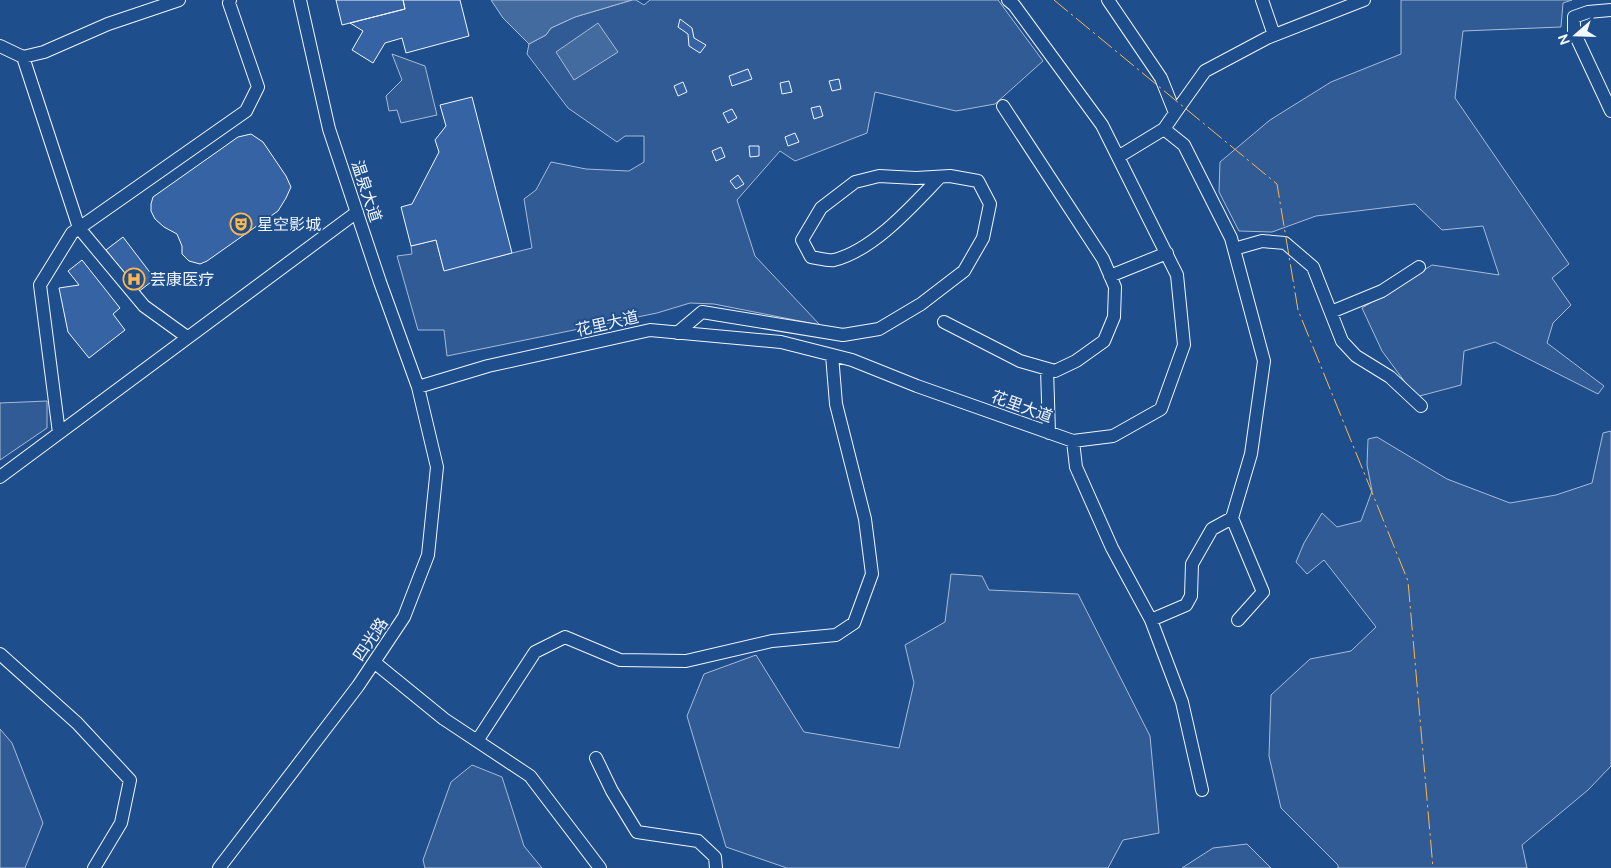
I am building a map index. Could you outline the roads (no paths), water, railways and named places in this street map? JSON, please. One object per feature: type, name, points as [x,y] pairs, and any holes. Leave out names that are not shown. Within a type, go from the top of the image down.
[{"type":"street","points":[[0,46],[23,57],[44,52],[108,24],[179,0]]},
{"type":"street","points":[[59,433],[40,285],[72,233],[246,111],[258,87],[229,3],[230,0]]},
{"type":"street","name":"温泉大道","points":[[300,0],[329,128],[418,387]]},
{"type":"street","name":"花里大道","points":[[418,387],[488,366],[650,330],[781,342],[852,360],[917,386],[1073,441],[1112,436],[1161,409],[1184,345],[1177,275],[1102,125],[1014,5],[1008,0]]},
{"type":"street","points":[[1108,0],[1161,78],[1175,113]]},
{"type":"street","points":[[1262,0],[1274,36]]},
{"type":"street","points":[[1118,156],[1164,129],[1204,71],[1274,36],[1364,0]]},
{"type":"street","points":[[1611,10],[1588,12],[1574,17],[1574,32],[1611,111]]},
{"type":"street","points":[[23,57],[80,228],[144,306],[187,337]]},
{"type":"street","points":[[944,322],[1020,361],[1055,371],[1104,341],[1114,317],[1115,287],[1103,259],[1004,106]]},
{"type":"street","points":[[1164,129],[1184,145],[1231,238],[1264,361],[1251,454],[1232,518],[1263,592],[1238,620]]},
{"type":"street","points":[[677,333],[702,312],[843,335],[879,329],[921,304],[964,271],[983,238],[990,204],[978,181],[950,176],[940,176],[916,178],[879,176],[855,182],[821,208],[802,240],[812,257],[833,260],[863,248],[897,222],[940,176]]},
{"type":"street","points":[[0,477],[357,212]]},
{"type":"street","points":[[1234,249],[1262,241],[1285,243],[1313,267],[1342,341],[1356,356],[1390,377],[1421,406]]},
{"type":"street","points":[[1110,276],[1167,253]]},
{"type":"street","points":[[1331,312],[1382,291],[1419,267]]},
{"type":"street","points":[[477,741],[535,652],[565,637],[620,660],[686,661],[772,641],[836,635],[854,623],[872,574],[865,519],[836,404],[832,355]]},
{"type":"street","points":[[1047,369],[1049,433]]},
{"type":"street","name":"四光路","points":[[219,868],[358,686],[404,617],[428,555],[437,467],[418,387]]},
{"type":"street","points":[[1073,441],[1076,467],[1112,548],[1151,620],[1182,702],[1202,790]]},
{"type":"street","points":[[1151,620],[1186,605],[1191,596],[1192,564],[1212,529],[1232,518]]},
{"type":"street","points":[[0,654],[77,723],[130,780],[121,823],[94,868]]},
{"type":"street","points":[[374,662],[444,719],[530,776],[600,868]]},
{"type":"street","points":[[596,758],[612,791],[637,832],[698,841],[715,858],[716,868]]},
{"type":"place","name":"星空影城","points":[[241,224]]},
{"type":"place","name":"芸康医疗","points":[[134,279]]}]
